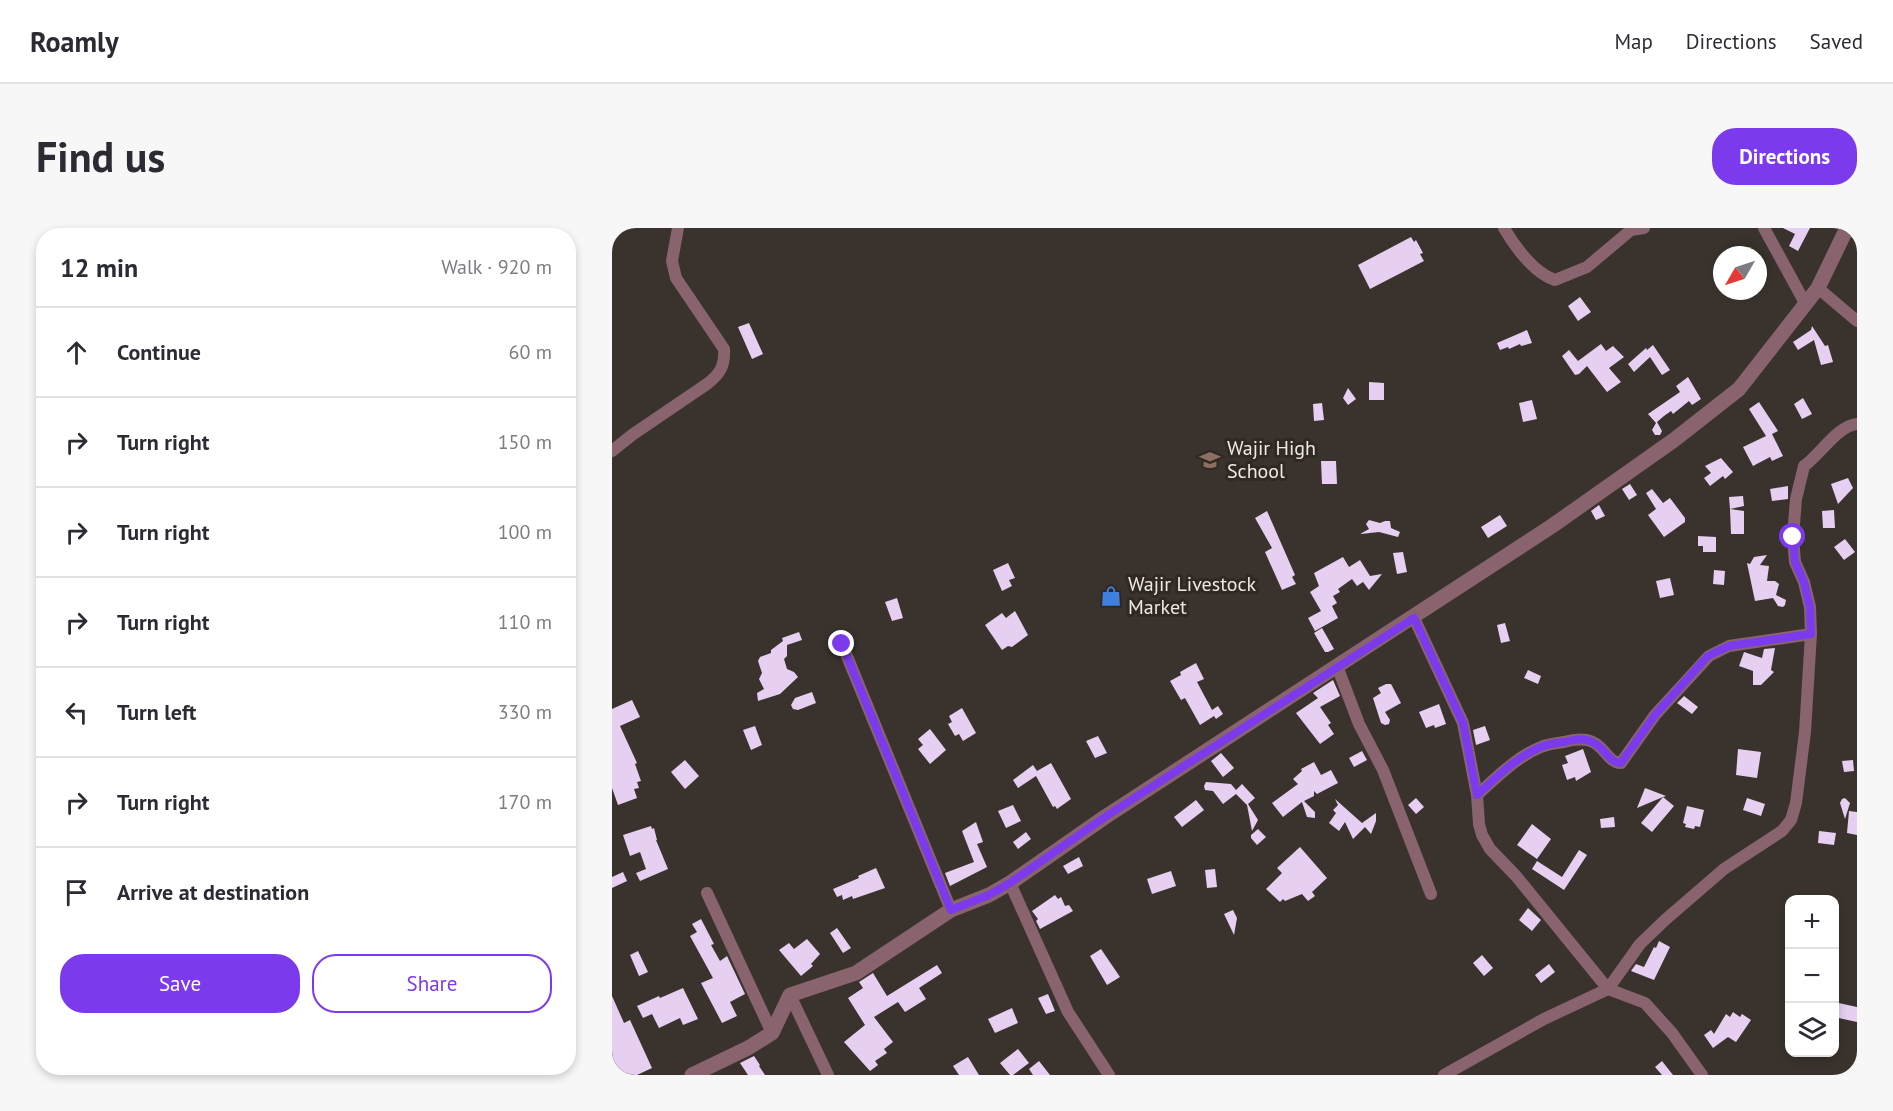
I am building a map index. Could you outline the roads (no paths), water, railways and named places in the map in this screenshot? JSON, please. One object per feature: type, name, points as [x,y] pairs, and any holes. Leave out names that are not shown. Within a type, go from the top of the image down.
[{"type":"street","points":[[612,451],[707,384],[718,375],[725,362],[724,349],[676,278],[672,261],[678,228]]},
{"type":"street","points":[[1504,228],[1513,243],[1545,277],[1555,280],[1587,267],[1631,230],[1644,228]]},
{"type":"street","points":[[1764,228],[1804,303]]},
{"type":"street","points":[[700,1073],[772,1033],[790,995],[856,973],[951,910],[989,895],[1010,883],[1105,817],[1414,618],[1561,520],[1674,440],[1739,389],[1818,288],[1847,228]]},
{"type":"street","points":[[1818,288],[1857,321]]},
{"type":"street","points":[[1444,1075],[1544,1019],[1608,989],[1640,944],[1665,920],[1724,869],[1782,831],[1791,820],[1796,802],[1805,732],[1811,634],[1810,608],[1804,582],[1795,562],[1793,537],[1796,499],[1804,466],[1832,438],[1851,424],[1857,424]]},
{"type":"street","points":[[1414,618],[1463,723],[1482,835],[1490,849],[1516,876],[1608,989],[1645,1003],[1672,1033],[1702,1075]]},
{"type":"street","points":[[1477,795],[1511,765],[1541,746],[1571,740],[1587,740],[1600,745],[1610,759],[1621,763],[1655,715],[1708,656],[1729,646],[1811,634]]},
{"type":"street","points":[[842,644],[951,910]]},
{"type":"street","points":[[1337,666],[1359,724],[1383,770],[1431,894]]},
{"type":"street","points":[[1010,883],[1068,1012],[1109,1075]]},
{"type":"street","points":[[707,893],[772,1033]]},
{"type":"street","points":[[790,995],[828,1075]]},
{"type":"place","name":"Wajir High School","points":[[1210,460]]},
{"type":"place","name":"Wajir Livestock Market","points":[[1111,596]]}]
